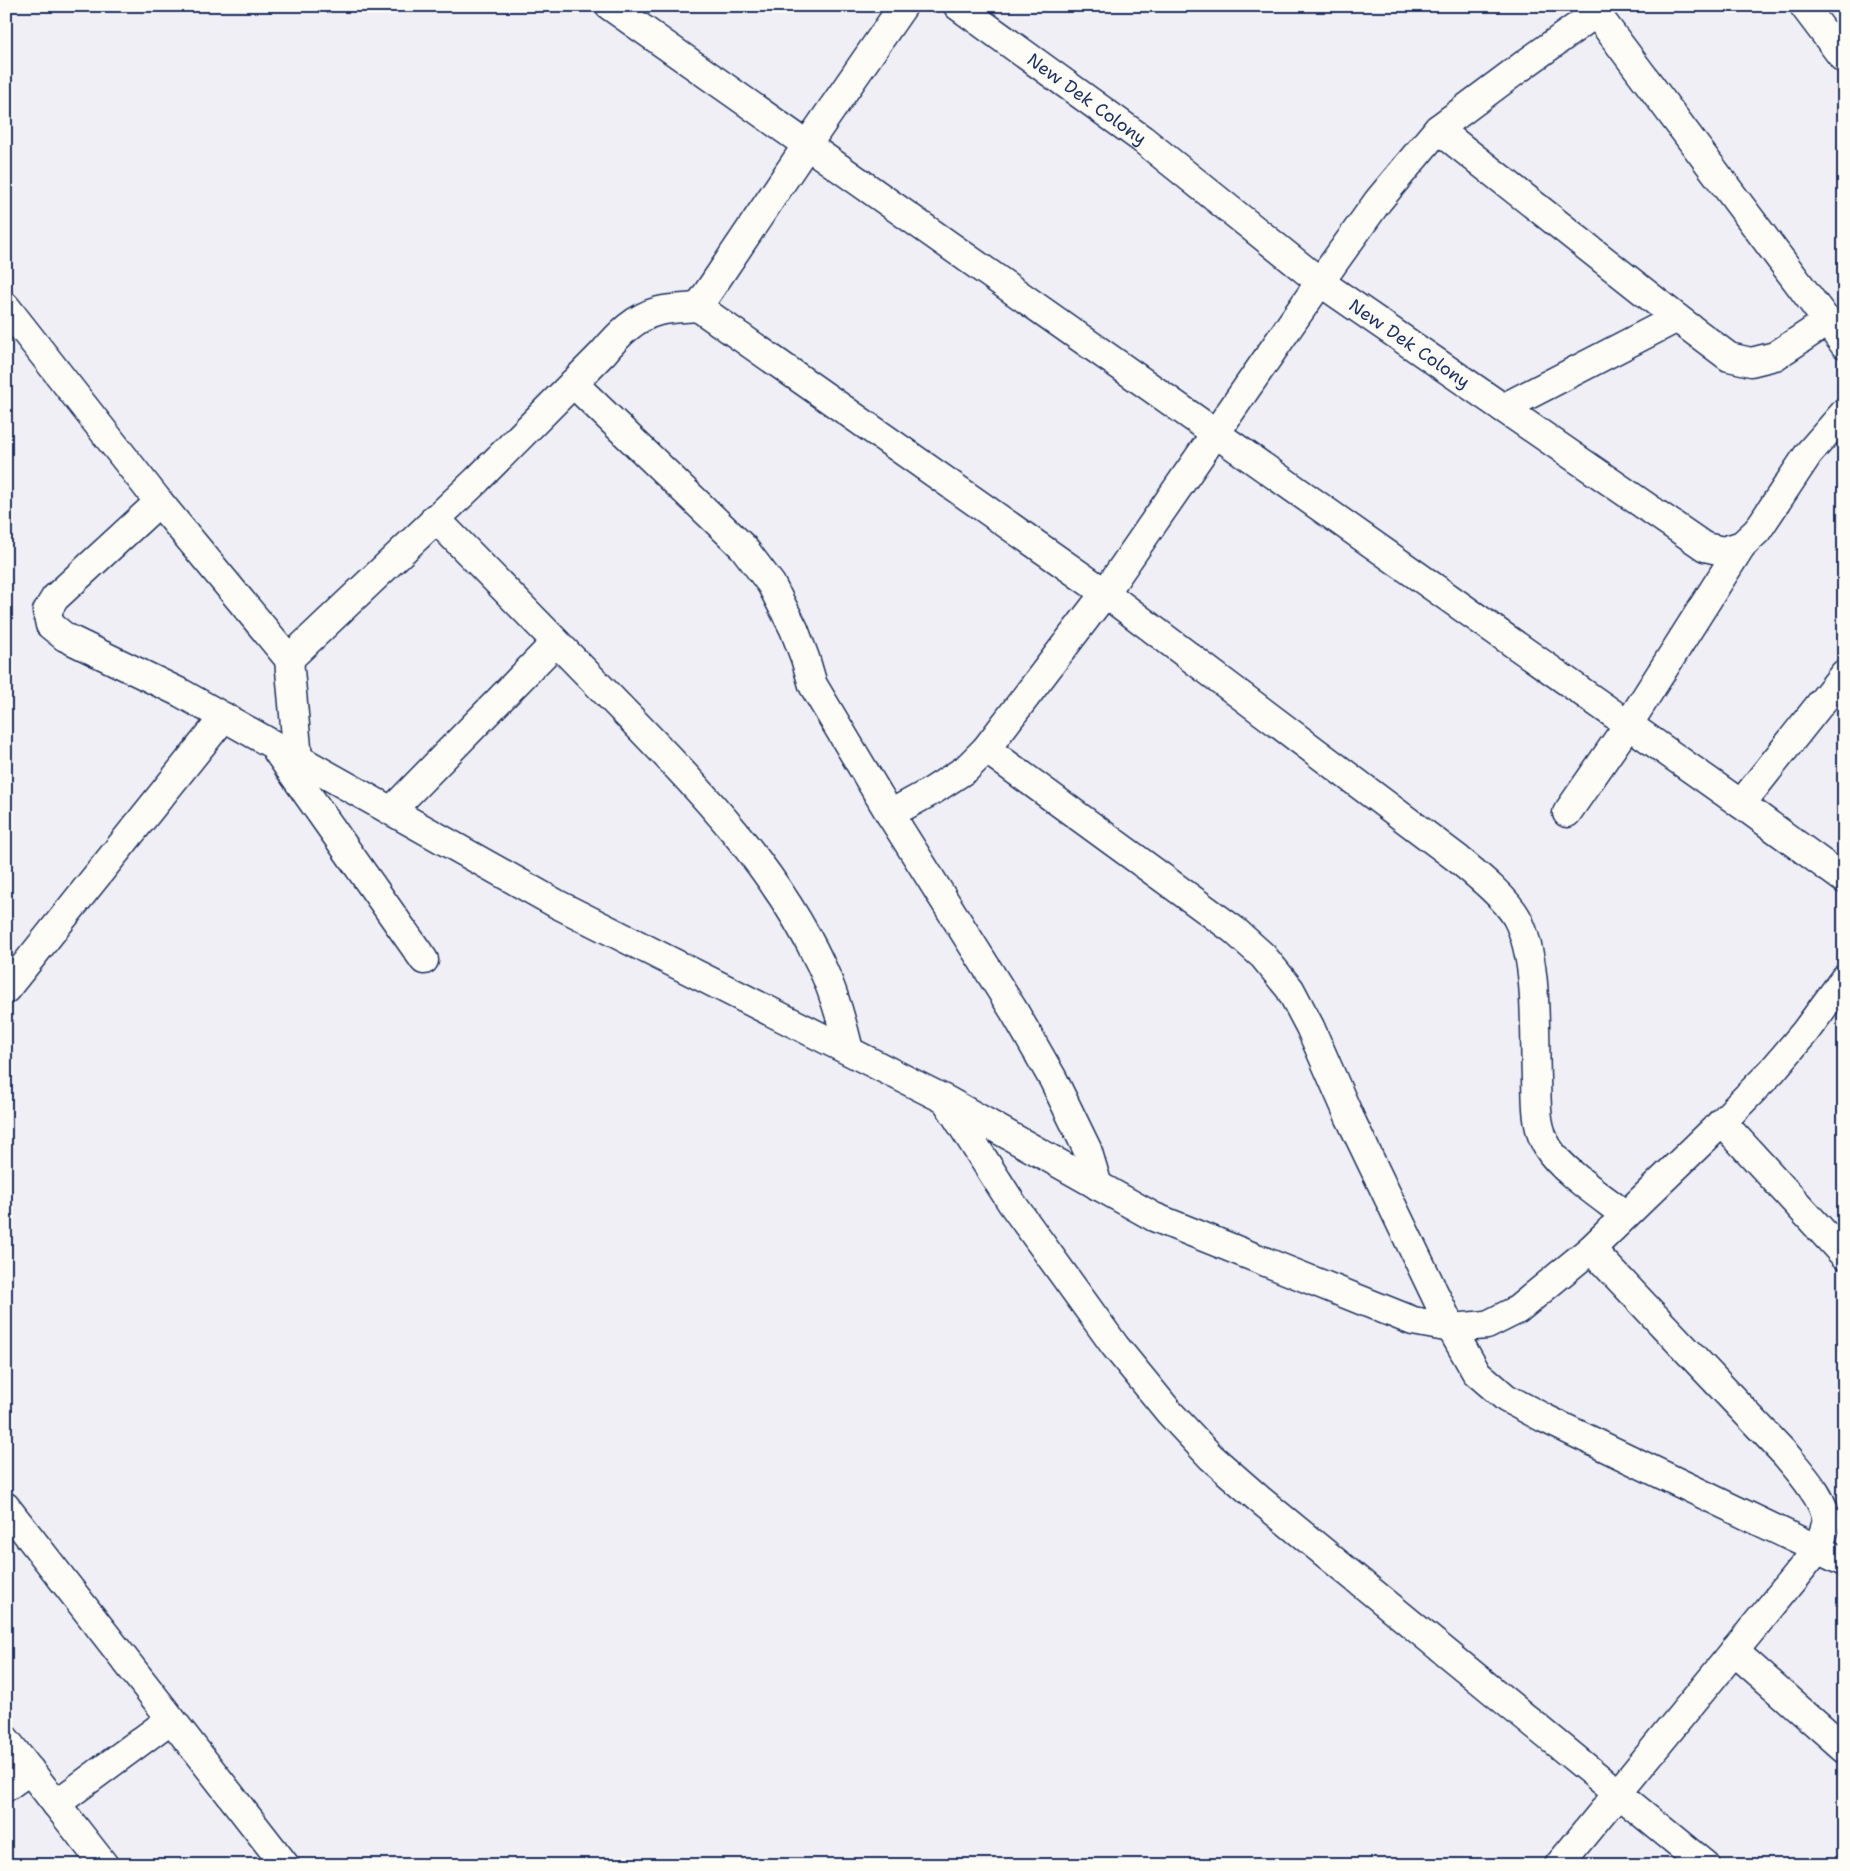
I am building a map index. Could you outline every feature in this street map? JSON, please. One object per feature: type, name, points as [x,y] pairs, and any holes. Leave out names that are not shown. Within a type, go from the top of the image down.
[{"type":"street","points":[[610,6],[1741,804],[1844,879]]},
{"type":"street","points":[[698,307],[806,145],[903,6]]},
{"type":"street","name":"New Dek Colony","points":[[958,6],[1142,139],[1320,282],[1705,547],[1723,551],[1742,545]]},
{"type":"street","points":[[1804,6],[1844,60]]},
{"type":"street","points":[[890,814],[932,791],[966,769],[986,749],[1105,593],[1378,201],[1438,129],[1599,10],[1844,344]]},
{"type":"street","points":[[1438,129],[1729,357],[1751,362],[1775,356],[1828,322]]},
{"type":"street","points":[[6,307],[159,502],[289,659],[298,759]]},
{"type":"street","points":[[289,659],[477,480],[603,353],[622,331],[644,317],[659,311],[698,307],[1105,593],[1458,859],[1491,887],[1516,917],[1527,945],[1532,974],[1538,1126],[1549,1150],[1565,1167],[1625,1215]]},
{"type":"street","points":[[1503,408],[1677,318]]},
{"type":"street","points":[[573,383],[743,547],[771,584],[794,629],[813,686],[890,814],[1014,1011],[1053,1079],[1087,1149],[1098,1186]]},
{"type":"street","points":[[1567,813],[1628,725],[1742,545],[1757,530],[1809,453],[1844,413]]},
{"type":"street","points":[[159,502],[55,598],[47,611],[50,625],[65,637],[181,692],[557,904],[946,1100],[1154,1217],[1413,1321],[1451,1328],[1487,1325],[1517,1310],[1591,1249],[1722,1122],[1772,1071],[1800,1039],[1844,980]]},
{"type":"street","points":[[435,518],[678,767],[757,858],[796,918],[821,965],[839,1011],[849,1050]]},
{"type":"street","points":[[391,810],[556,642]]},
{"type":"street","points":[[1741,804],[1844,674]]},
{"type":"street","points":[[6,989],[224,717]]},
{"type":"street","points":[[272,744],[424,960]]},
{"type":"street","points":[[986,749],[1234,930],[1263,956],[1290,989],[1310,1027],[1350,1118],[1451,1328],[1476,1372],[1506,1398],[1844,1562]]},
{"type":"street","points":[[946,1100],[1011,1202],[1115,1346],[1169,1412],[1211,1457],[1259,1499],[1705,1865]]},
{"type":"street","points":[[1722,1122],[1844,1255]]},
{"type":"street","points":[[1559,1865],[1817,1550],[1826,1522],[1822,1504],[1811,1485],[1786,1455],[1591,1249]]},
{"type":"street","points":[[6,1507],[285,1865]]},
{"type":"street","points":[[1734,1651],[1844,1748]]},
{"type":"street","points":[[56,1804],[171,1719]]},
{"type":"street","points":[[6,1740],[104,1865]]},
{"type":"street","points":[[6,1787],[30,1770]]}]
